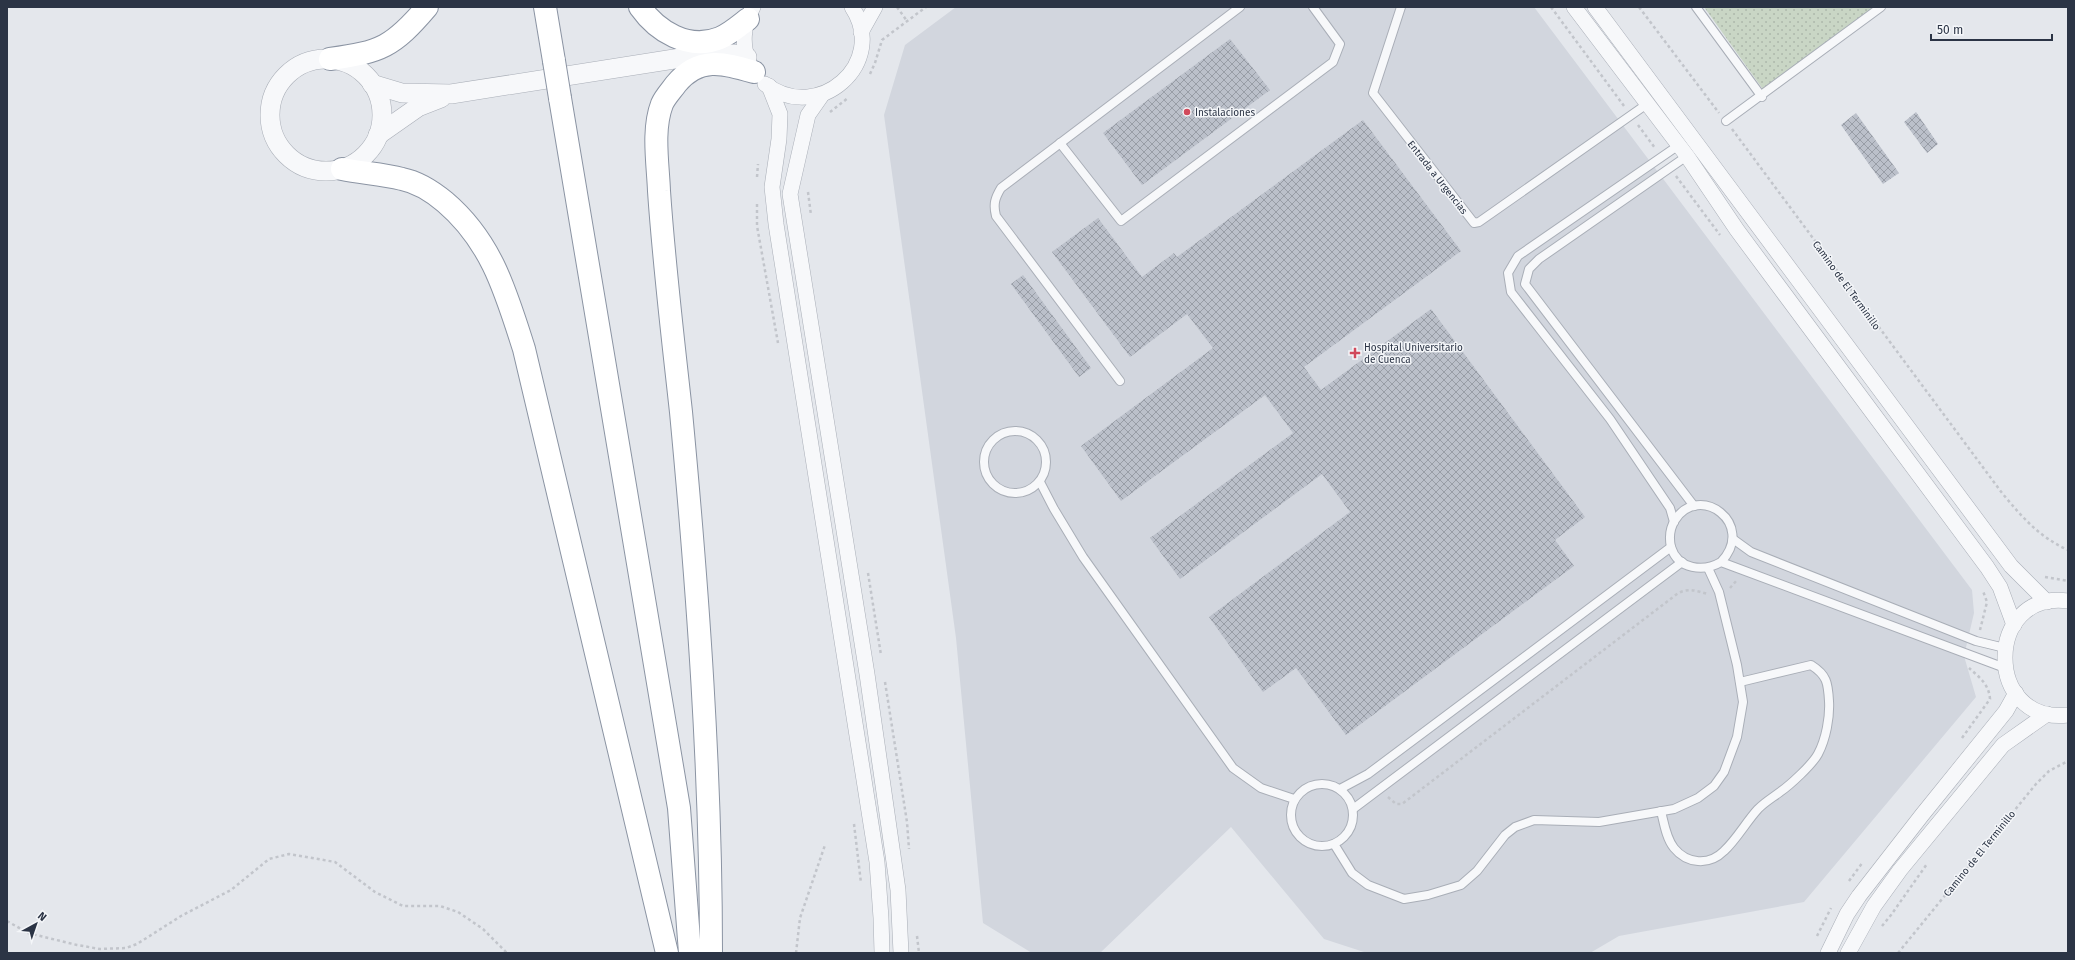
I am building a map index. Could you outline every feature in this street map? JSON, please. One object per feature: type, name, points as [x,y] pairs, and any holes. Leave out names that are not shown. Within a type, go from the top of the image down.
[{"type":"highway","points":[[330,59],[379,49],[394,40],[413,23],[427,7]]},
{"type":"highway","points":[[546,7],[679,808],[690,953]]},
{"type":"highway","points":[[640,7],[649,20],[663,32],[691,41],[704,42],[718,39],[729,34],[748,19]]},
{"type":"highway","points":[[712,953],[710,814],[698,605],[662,232],[657,152],[658,122],[662,104],[668,94],[680,79],[699,66],[707,64],[727,64],[757,72]]},
{"type":"highway","points":[[342,170],[403,179],[433,192],[461,215],[488,253],[505,292],[524,349],[666,953]]},
{"type":"street","points":[[372,84],[402,93],[451,94],[706,54],[734,54],[785,95],[797,98],[822,95],[838,86],[850,74],[859,58],[862,41],[861,32],[857,16],[852,7]]},
{"type":"street","points":[[861,32],[875,7]]},
{"type":"street","points":[[1574,7],[1683,151],[1737,230],[1987,567],[2000,587],[2014,625]]},
{"type":"street","points":[[1595,7],[2011,566],[2047,602]]},
{"type":"street","points":[[706,54],[722,48],[748,19]]},
{"type":"street","points":[[748,19],[757,72],[780,114],[779,139],[772,187],[776,224],[876,862],[882,918],[882,953]]},
{"type":"street","points":[[330,59],[340,61],[358,69],[372,84],[381,105],[382,120],[378,135],[364,157],[342,170],[320,172],[299,165],[282,151],[276,142],[269,121],[269,110],[273,94],[281,80],[289,72],[308,62],[330,59]]},
{"type":"street","points":[[378,135],[418,107],[451,94]]},
{"type":"street","points":[[822,95],[808,115],[790,194],[867,674],[898,890],[901,953]]},
{"type":"street","points":[[2068,601],[2047,602],[2026,612],[2014,625],[2005,648],[2005,668],[2010,684],[2026,704],[2047,714],[2068,715]]},
{"type":"street","points":[[1828,953],[1847,914],[1860,896],[1922,815],[2006,712],[2016,693]]},
{"type":"street","points":[[1848,953],[1874,906],[1900,870],[2003,745],[2047,714]]},
{"type":"lane","points":[[1120,381],[996,216],[993,206],[1001,188],[1240,7]]},
{"type":"lane","points":[[1060,143],[1121,220],[1333,62],[1340,44],[1313,7]]},
{"type":"lane","name":"Entrada a Urgencias","points":[[1401,7],[1373,93],[1474,223],[1479,222],[1647,104]]},
{"type":"lane","points":[[1696,7],[1762,97]]},
{"type":"lane","points":[[1726,121],[1762,97],[1881,7]]},
{"type":"lane","points":[[1674,522],[1670,508],[1610,419],[1511,292],[1508,273],[1518,256],[1662,157],[1683,151]]},
{"type":"lane","points":[[1683,151],[1670,168],[1539,259],[1529,269],[1525,284],[1694,506]]},
{"type":"lane","points":[[1022,431],[1030,435],[1042,448],[1046,456],[1044,474],[1040,482],[1026,492],[1016,494],[999,490],[992,484],[984,469],[983,460],[989,443],[1004,433],[1022,431]]},
{"type":"lane","points":[[1040,482],[1054,509],[1083,556],[1232,768],[1261,788],[1294,799]]},
{"type":"lane","points":[[1702,505],[1718,510],[1730,523],[1733,539],[1729,552],[1721,562],[1708,568],[1697,568],[1682,562],[1671,547],[1671,530],[1674,522],[1679,515],[1694,506],[1702,505]]},
{"type":"lane","points":[[1733,539],[1751,552],[1976,641],[2005,648]]},
{"type":"lane","points":[[1340,789],[1368,774],[1671,547]]},
{"type":"lane","points":[[1353,809],[1366,797],[1379,790],[1682,562]]},
{"type":"lane","points":[[1721,562],[1971,654],[2005,668]]},
{"type":"lane","points":[[1334,844],[1352,873],[1368,885],[1404,898],[1428,895],[1461,885],[1477,872],[1505,835],[1515,827],[1534,820],[1599,822],[1674,809],[1698,798],[1714,786],[1724,772],[1737,737],[1743,702],[1740,682],[1718,586],[1708,568]]},
{"type":"lane","points":[[1661,811],[1673,848],[1684,858],[1701,862],[1714,859],[1733,842],[1748,820],[1768,799],[1780,792],[1818,754],[1826,730],[1829,706],[1828,684],[1821,672],[1811,665],[1740,682]]},
{"type":"lane","points":[[1319,783],[1334,786],[1340,789],[1350,801],[1353,809],[1351,826],[1347,834],[1334,844],[1316,846],[1300,839],[1295,832],[1291,820],[1291,807],[1294,799],[1305,788],[1319,783]]},
{"type":"path","points":[[897,7],[907,21]]},
{"type":"path","points":[[869,75],[875,63],[882,40],[926,7]]},
{"type":"path","points":[[1551,7],[1662,157]]},
{"type":"path","name":"Camino de El Terminillo","points":[[1639,7],[1726,121],[2002,493],[2026,522],[2048,540],[2068,550]]},
{"type":"path","points":[[826,116],[851,96]]},
{"type":"path","points":[[1670,168],[1722,239]]},
{"type":"path","points":[[808,186],[811,216]]},
{"type":"path","points":[[868,570],[882,656]]},
{"type":"path","points":[[1976,641],[1987,602],[1980,586]]},
{"type":"path","points":[[1967,667],[1971,654]]},
{"type":"path","points":[[885,680],[907,822],[910,853]]},
{"type":"path","name":"Camino de El Terminillo","points":[[1898,953],[2036,784],[2049,771],[2068,761]]},
{"type":"path","points":[[796,953],[800,918],[825,844]]},
{"type":"path","points":[[7,921],[28,933],[77,945],[100,949],[126,948],[137,944],[181,916],[231,890],[269,859],[289,854],[335,862],[375,892],[403,906],[440,906],[458,912],[483,929],[506,953]]},
{"type":"path","points":[[1879,929],[1891,916],[1931,859]]},
{"type":"path","points":[[917,931],[918,953]]},
{"type":"shaded area","name":"Hospital Universitario de Cuenca","points":[[956,7],[1534,7],[1972,590],[1974,613],[1964,656],[1976,697],[1804,902],[1619,936],[1590,953],[1367,953],[1324,939],[1231,827],[1100,953],[1032,953],[983,923],[956,638],[884,115],[905,45]]},
{"type":"green space","points":[[1704,7],[1876,7],[1767,95]]},
{"type":"building","name":"Instalaciones","points":[[1230,39],[1270,90],[1142,185],[1103,133]]},
{"type":"building","points":[[1916,112],[1938,144],[1927,153],[1904,122]]},
{"type":"building","points":[[1856,113],[1899,173],[1883,184],[1841,125]]},
{"type":"building","points":[[1363,120],[1461,251],[1304,367],[1321,390],[1431,309],[1585,517],[1555,540],[1574,566],[1346,735],[1296,668],[1263,692],[1209,617],[1350,512],[1322,474],[1180,579],[1150,538],[1293,433],[1265,395],[1121,501],[1081,446],[1213,348],[1187,314],[1130,357],[1052,252],[1098,218],[1142,277],[1174,253],[1177,257]]},
{"type":"building","points":[[1023,275],[1091,368],[1079,377],[1011,284]]},
{"type":"place","name":"Instalaciones","points":[[1187,112]]},
{"type":"place","name":"Hospital Universitario de Cuenca","points":[[1355,353]]}]
